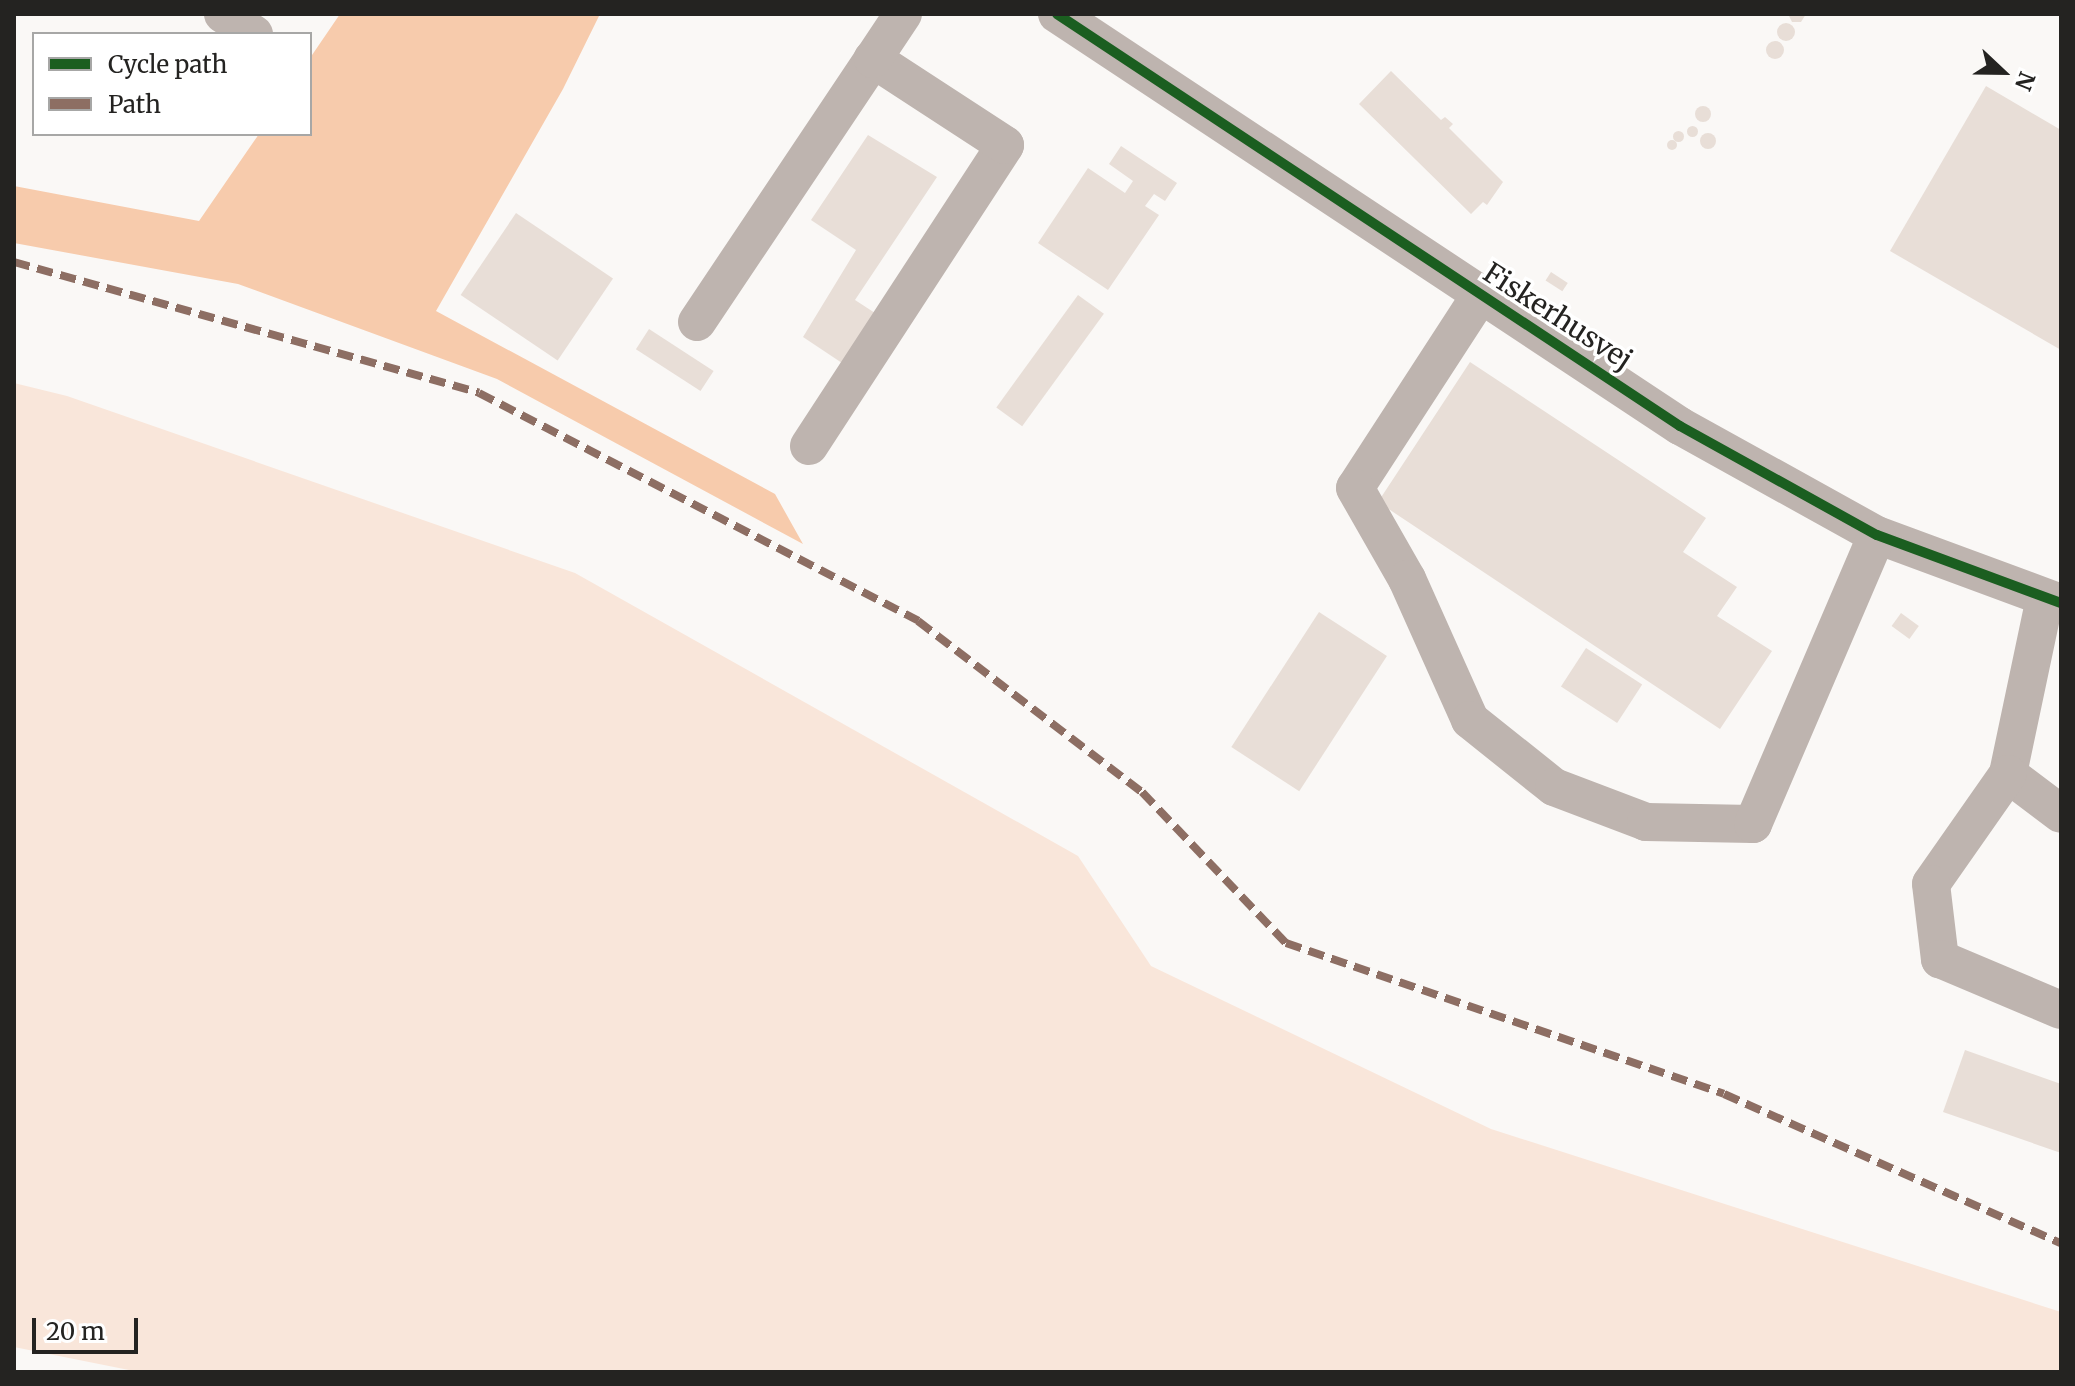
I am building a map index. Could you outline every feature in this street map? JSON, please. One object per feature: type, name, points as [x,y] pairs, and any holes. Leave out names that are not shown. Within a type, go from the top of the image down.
[{"type":"street","points":[[223,14],[253,32]]},
{"type":"street","points":[[258,32],[272,14]]},
{"type":"street","points":[[697,322],[903,14]]},
{"type":"street","name":"Fiskerhusvej","points":[[1057,14],[1680,426],[1877,535],[2053,601]]},
{"type":"street","points":[[809,446],[1005,145],[873,59]]},
{"type":"street","points":[[1481,294],[1355,488],[1407,579],[1470,720],[1554,787],[1646,822],[1753,824],[1877,535]]},
{"type":"street","points":[[2053,601],[2046,669],[2008,774],[1931,884],[1940,959],[2061,1010]]},
{"type":"street","points":[[2008,774],[2061,814]]},
{"type":"shaded area","points":[[340,14],[600,14],[563,89],[436,311],[775,494],[803,544],[497,379],[238,284],[14,243],[14,186],[199,221],[258,136],[312,136],[312,55]]},
{"type":"shaded area","points":[[14,383],[67,396],[575,573],[1078,856],[1151,966],[1491,1129],[2061,1312],[2061,1372],[139,1372],[14,1347]]},
{"type":"building","points":[[1788,14],[1806,14],[1801,22],[1792,22]]},
{"type":"building","points":[[1786,23],[1795,32],[1786,41],[1777,32]]},
{"type":"building","points":[[1775,41],[1784,50],[1775,59],[1766,50]]},
{"type":"building","points":[[1391,71],[1441,120],[1445,117],[1453,124],[1449,128],[1503,182],[1487,205],[1483,202],[1471,214],[1359,104]]},
{"type":"building","points":[[1986,86],[2061,130],[2061,350],[1890,251]]},
{"type":"building","points":[[1703,106],[1711,114],[1703,122],[1695,114]]},
{"type":"building","points":[[1692,126],[1697,131],[1692,136],[1687,131]]},
{"type":"building","points":[[1678,131],[1683,136],[1678,141],[1673,136]]},
{"type":"building","points":[[1708,133],[1716,141],[1708,149],[1700,141]]},
{"type":"building","points":[[868,135],[937,177],[855,300],[875,313],[842,363],[803,337],[856,250],[811,220]]},
{"type":"building","points":[[1672,140],[1677,145],[1672,150],[1667,145]]},
{"type":"building","points":[[1121,146],[1177,183],[1165,201],[1154,194],[1145,206],[1159,215],[1108,290],[1038,243],[1088,168],[1125,193],[1133,181],[1109,164]]},
{"type":"building","points":[[516,213],[613,278],[558,361],[461,295]]},
{"type":"building","points":[[1551,272],[1568,283],[1562,291],[1546,280]]},
{"type":"building","points":[[1078,295],[1104,314],[1022,426],[996,407]]},
{"type":"building","points":[[649,329],[714,371],[701,391],[636,349]]},
{"type":"building","points":[[1470,362],[1706,518],[1683,552],[1737,587],[1717,616],[1772,651],[1720,729],[1378,502]]},
{"type":"building","points":[[1319,612],[1387,656],[1299,791],[1231,747]]},
{"type":"building","points":[[1901,613],[1919,626],[1909,639],[1892,626]]},
{"type":"building","points":[[1586,648],[1642,684],[1617,723],[1561,687]]},
{"type":"building","points":[[1965,1050],[2061,1084],[2061,1153],[1943,1112]]},
{"type":"marked path","points":[[14,262],[479,393],[918,621],[1142,792],[1286,943],[1724,1094],[2061,1243]]},
{"type":"cycle path","points":[[1057,14],[1680,426],[1877,535],[2061,603]]}]
